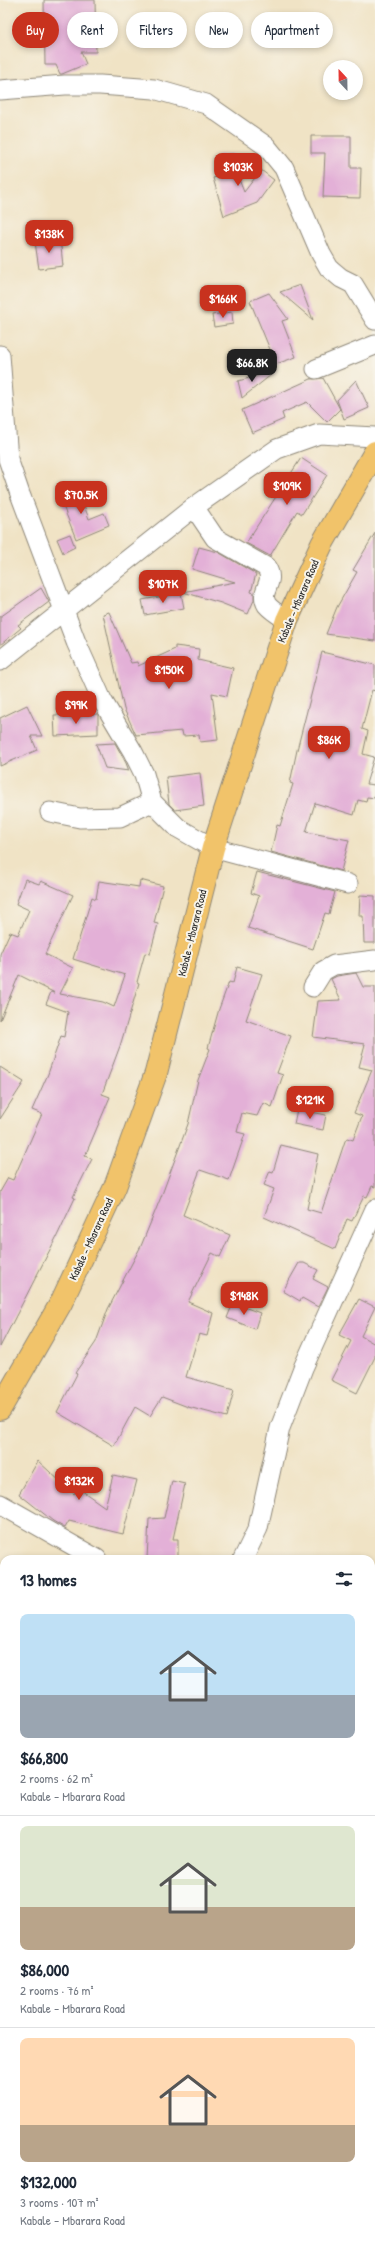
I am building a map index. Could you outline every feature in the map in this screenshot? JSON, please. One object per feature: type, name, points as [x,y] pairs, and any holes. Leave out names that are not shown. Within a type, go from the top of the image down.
[{"type":"main road","name":"Kabale - Mbarara Road","points":[[0,1409],[61,1303],[115,1188],[156,1073],[213,848],[287,620],[322,544],[375,452]]},
{"type":"street","points":[[0,90],[65,85],[154,89],[206,104],[266,146],[284,168],[321,254],[329,268],[341,278],[353,284],[375,320]]},
{"type":"street","points":[[316,369],[375,345]]},
{"type":"street","points":[[0,355],[4,457],[65,610],[76,642],[102,700],[133,752],[144,774],[152,802],[178,828],[213,848],[348,884]]},
{"type":"street","points":[[0,661],[194,507],[277,449],[320,434],[375,437]]},
{"type":"street","points":[[194,507],[215,538],[266,567],[270,573],[271,579],[264,592],[264,600],[268,606],[287,620]]},
{"type":"street","points":[[50,812],[80,818],[120,817],[152,802]]},
{"type":"street","points":[[313,987],[323,971],[334,965],[375,960]]},
{"type":"street","points":[[245,1555],[258,1528],[280,1428],[303,1368],[375,1209]]},
{"type":"street","points":[[0,1504],[90,1555]]},
{"type":"building","points":[[44,0],[95,0],[95,12],[67,12],[67,48],[96,48],[96,52],[81,52],[86,64],[62,74],[60,74],[56,65],[45,65],[45,48],[59,48],[59,12],[44,12]]},
{"type":"building","points":[[311,136],[351,136],[351,168],[361,168],[360,198],[323,197],[325,153],[311,153]]},
{"type":"building","points":[[234,154],[234,167],[244,192],[261,170],[274,180],[257,203],[224,216],[213,178],[219,176],[218,155]]},
{"type":"building","points":[[60,238],[63,266],[39,269],[35,242]]},
{"type":"building","points":[[300,285],[313,320],[280,292]]},
{"type":"building","points":[[269,293],[288,319],[282,321],[296,357],[276,364],[250,301]]},
{"type":"building","points":[[232,312],[233,324],[214,327],[212,315]]},
{"type":"building","points":[[276,371],[242,398],[238,381]]},
{"type":"building","points":[[323,378],[340,409],[327,422],[307,402],[282,413],[284,419],[252,433],[242,410],[311,379]]},
{"type":"building","points":[[356,380],[369,408],[344,419],[337,400]]},
{"type":"building","points":[[301,458],[327,475],[302,514],[297,511],[270,556],[246,543]]},
{"type":"building","points":[[78,489],[89,519],[104,513],[109,525],[76,539],[59,496]]},
{"type":"building","points":[[375,533],[375,641],[326,634],[337,607],[357,572],[353,570]]},
{"type":"building","points":[[70,534],[75,547],[63,553],[57,539]]},
{"type":"building","points":[[199,547],[218,552],[256,574],[251,592],[254,593],[254,600],[248,614],[221,603],[183,592],[235,582],[192,569]]},
{"type":"building","points":[[41,588],[49,602],[18,625],[21,628],[0,645],[0,617]]},
{"type":"building","points":[[181,593],[184,608],[145,615],[142,600]]},
{"type":"building","points":[[109,612],[131,663],[137,662],[138,666],[175,649],[175,646],[199,649],[198,660],[233,668],[227,696],[212,693],[218,740],[200,742],[199,735],[183,736],[182,731],[136,735],[124,709],[103,614]]},
{"type":"building","points":[[322,652],[375,665],[375,691],[372,690],[362,729],[368,731],[363,754],[374,757],[366,784],[375,785],[375,798],[367,797],[366,802],[358,800],[354,815],[315,803],[306,832],[349,840],[341,871],[271,852],[277,825],[280,826],[293,784],[290,783],[297,750]]},
{"type":"building","points":[[27,705],[42,736],[31,736],[37,750],[0,766],[0,718]]},
{"type":"building","points":[[98,714],[98,734],[55,736],[54,715]]},
{"type":"building","points":[[115,743],[129,771],[105,768],[96,744]]},
{"type":"building","points":[[200,773],[204,806],[175,810],[169,804],[166,777]]},
{"type":"building","points":[[257,872],[335,892],[329,914],[325,913],[313,949],[248,928],[259,896],[251,893]]},
{"type":"building","points":[[25,879],[39,884],[41,881],[73,895],[45,954],[73,968],[60,994],[103,1002],[114,1007],[125,975],[73,959],[92,897],[96,899],[99,881],[139,887],[140,880],[163,886],[154,923],[158,924],[150,954],[145,953],[137,982],[139,983],[120,1046],[102,1094],[110,1097],[85,1156],[92,1159],[73,1197],[75,1198],[57,1236],[0,1347],[0,1192],[8,1178],[13,1180],[42,1114],[32,1110],[48,1074],[61,1036],[64,1037],[68,1012],[46,1004],[51,992],[55,993],[19,975],[0,1020],[0,954],[10,932],[18,935],[29,910],[16,904]]},
{"type":"building","points":[[360,895],[375,896],[375,943],[364,943],[363,916],[359,916]]},
{"type":"building","points":[[237,967],[262,974],[246,1020],[291,1036],[277,1073],[283,1075],[272,1107],[263,1103],[257,1116],[242,1113],[237,1132],[245,1134],[229,1180],[200,1170],[183,1215],[230,1235],[220,1257],[212,1253],[188,1302],[213,1313],[207,1336],[199,1334],[186,1377],[234,1390],[227,1417],[188,1407],[162,1397],[150,1416],[135,1407],[114,1446],[57,1412],[77,1374],[75,1373],[96,1342],[108,1309],[141,1246],[161,1197],[188,1124],[198,1080],[210,1049],[208,1048],[219,1009],[229,982],[233,983]]},
{"type":"building","points":[[356,973],[363,987],[375,987],[375,1187],[372,1186],[367,1197],[364,1196],[352,1221],[347,1219],[335,1249],[264,1217],[274,1189],[264,1185],[270,1171],[273,1172],[281,1145],[318,1154],[307,1209],[321,1213],[345,1141],[347,1138],[353,1140],[362,1116],[354,1113],[372,1070],[359,1067],[365,1044],[313,1037],[318,1001],[341,1000],[331,979],[337,976]]},
{"type":"building","points":[[0,1067],[24,1082],[0,1119]]},
{"type":"building","points":[[297,1109],[326,1115],[323,1130],[294,1124]]},
{"type":"building","points":[[299,1263],[304,1263],[318,1270],[313,1279],[328,1287],[318,1307],[302,1298],[300,1301],[283,1291]]},
{"type":"building","points":[[359,1299],[375,1307],[361,1336],[375,1344],[375,1357],[357,1393],[331,1380],[351,1341],[339,1335]]},
{"type":"building","points":[[233,1303],[260,1313],[255,1329],[227,1318]]},
{"type":"building","points":[[38,1461],[74,1494],[78,1488],[105,1507],[113,1475],[137,1480],[123,1534],[69,1521],[65,1528],[53,1521],[19,1494]]},
{"type":"building","points":[[172,1481],[185,1484],[173,1539],[178,1539],[178,1555],[147,1555],[149,1519],[164,1518]]}]
